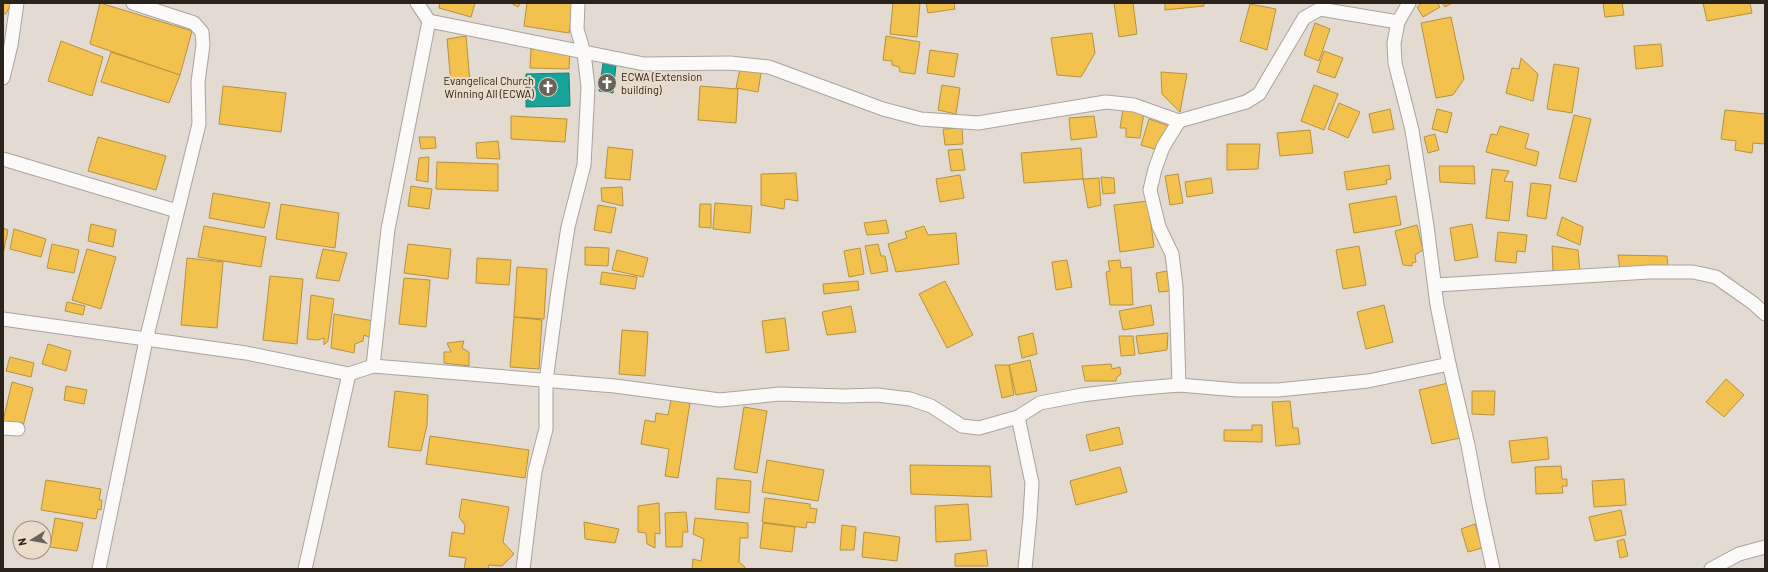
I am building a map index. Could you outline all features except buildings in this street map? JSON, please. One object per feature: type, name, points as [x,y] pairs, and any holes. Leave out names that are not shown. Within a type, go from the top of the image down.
[{"type":"street","points":[[3,78],[11,45],[17,3]]},
{"type":"street","points":[[99,569],[146,340],[199,124],[198,82],[203,45],[202,32],[194,23],[133,3]]},
{"type":"street","points":[[373,366],[388,229],[429,22],[417,3]]},
{"type":"street","points":[[523,569],[535,471],[546,429],[546,381],[568,227],[584,165],[588,87],[584,53],[577,29],[578,3]]},
{"type":"street","points":[[1409,3],[1398,22],[1394,43],[1395,62],[1412,130],[1438,305],[1449,364],[1468,445],[1493,569]]},
{"type":"street","points":[[429,22],[644,64],[730,63],[769,67],[883,109],[920,119],[978,122],[1106,102],[1134,105],[1179,121],[1246,102],[1259,94],[1304,18],[1320,9],[1398,22]]},
{"type":"street","points":[[1179,121],[1163,147],[1155,169],[1150,190],[1159,227],[1172,254],[1176,287],[1179,385]]},
{"type":"street","points":[[3,160],[177,211]]},
{"type":"street","points":[[1436,285],[1649,272],[1693,272],[1716,276],[1753,303],[1765,314]]},
{"type":"street","points":[[3,319],[246,353],[349,374],[373,366],[615,386],[720,400],[780,394],[877,396],[910,400],[931,406],[962,426],[979,428],[1018,417],[1040,403],[1082,395],[1179,385],[1238,390],[1278,390],[1368,381],[1449,364]]},
{"type":"street","points":[[305,569],[349,374]]},
{"type":"street","points":[[1018,417],[1032,483],[1024,569]]},
{"type":"street","points":[[3,428],[18,429]]},
{"type":"street","points":[[1711,569],[1740,554],[1765,547]]},
{"type":"place","name":"ECWA (Extension building)","points":[[607,83]]},
{"type":"place","name":"Evangelical Church Winning All (ECWA)","points":[[548,87]]}]
